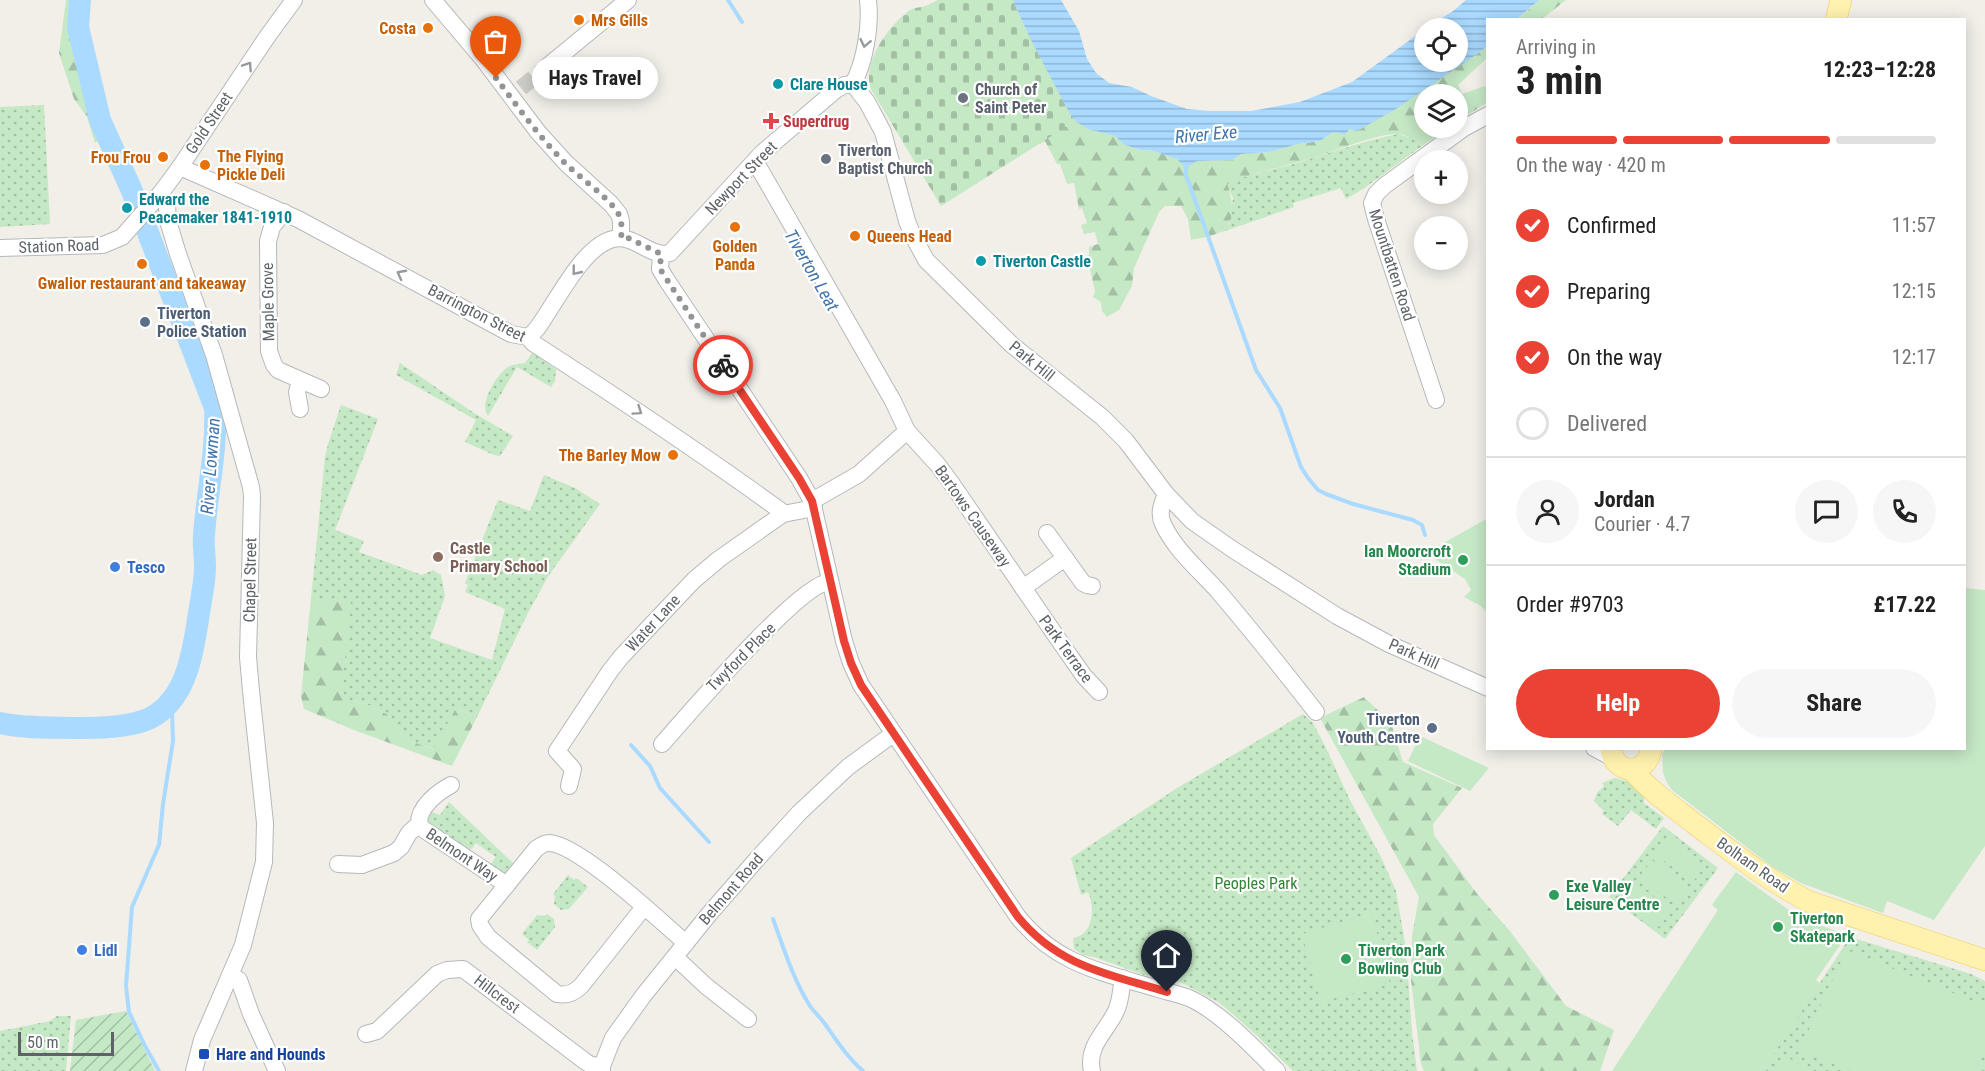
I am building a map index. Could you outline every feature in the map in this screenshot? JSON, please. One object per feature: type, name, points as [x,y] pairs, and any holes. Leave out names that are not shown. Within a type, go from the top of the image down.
[{"type":"main road","points":[[1837,18],[1844,0]]},
{"type":"main road","points":[[1843,18],[1844,0]]},
{"type":"main road","name":"Bolham Road","points":[[1606,752],[1621,767],[1644,759],[1652,792],[1736,856],[1788,891],[1810,902],[1985,960]]},
{"type":"street","name":"Gold Street","points":[[116,240],[130,230],[160,194],[294,0]]},
{"type":"street","points":[[433,0],[483,59],[516,92],[566,164],[615,209],[621,221],[621,238]]},
{"type":"street","points":[[548,66],[627,0]]},
{"type":"street","points":[[853,84],[868,29],[868,0]]},
{"type":"street","name":"Newport Street","points":[[661,254],[670,253],[674,249],[762,153],[837,89],[853,84]]},
{"type":"street","name":"Park Hill","points":[[853,84],[867,102],[883,132],[908,220],[920,250],[935,270],[1018,351],[1102,417],[1126,441],[1166,494],[1192,521],[1337,616],[1389,644],[1486,687]]},
{"type":"street","name":"Mountbatten Road","points":[[1436,400],[1372,203],[1384,186],[1464,128],[1486,116]]},
{"type":"street","name":"Bartows Causeway","points":[[750,166],[893,401],[907,431],[939,465],[1034,604]]},
{"type":"street","name":"Barrington Street","points":[[180,167],[284,212],[511,334],[528,337],[533,343],[693,448],[783,514]]},
{"type":"street","name":"Chapel Street","points":[[160,194],[167,206],[168,221],[178,254],[214,355],[252,496],[249,657],[266,823],[264,862],[246,934],[202,1040],[194,1071]]},
{"type":"street","name":"Maple Grove","points":[[284,212],[272,226],[268,241],[269,351],[278,370],[321,388]]},
{"type":"street","points":[[528,337],[538,327],[569,280],[601,243],[628,238],[661,254],[660,269],[666,279],[799,478],[813,504],[829,582],[851,663],[861,685],[1028,930],[1042,942],[1094,971],[1190,998],[1230,1026],[1277,1071]]},
{"type":"street","name":"Station Road","points":[[0,248],[93,246],[116,240]]},
{"type":"street","points":[[300,381],[297,392],[300,410]]},
{"type":"street","name":"Water Lane","points":[[569,786],[573,769],[557,751],[610,671],[694,580],[719,559],[783,514],[813,504],[859,474],[907,431]]},
{"type":"street","points":[[1166,494],[1160,510],[1162,523],[1178,548],[1203,573],[1316,712]]},
{"type":"street","points":[[1047,533],[1083,583],[1092,586]]},
{"type":"street","points":[[1023,588],[1065,558]]},
{"type":"street","name":"Twyford Place","points":[[662,744],[707,690],[789,610],[822,582],[829,582]]},
{"type":"street","name":"Park Terrace","points":[[1034,604],[1084,676],[1099,692]]},
{"type":"street","name":"Belmont Road","points":[[602,1069],[614,1038],[643,996],[710,913],[799,813],[848,767],[893,734]]},
{"type":"street","name":"Belmont Way","points":[[451,785],[439,790],[422,813],[418,820],[419,824],[423,829],[507,885]]},
{"type":"street","name":"Belmont Way","points":[[338,864],[362,865],[394,853],[419,824]]},
{"type":"street","points":[[644,907],[581,986],[576,991],[563,995],[557,994],[488,937],[479,919],[536,849],[545,843],[551,843],[576,853],[644,907],[686,943]]},
{"type":"street","points":[[675,957],[706,986],[748,1019]]},
{"type":"street","name":"Hillcrest","points":[[366,1034],[377,1031],[437,974],[447,970],[463,969],[586,1062],[602,1069]]},
{"type":"street","points":[[230,975],[239,980],[251,1014],[277,1071]]},
{"type":"street","points":[[1092,1071],[1091,1059],[1094,1049],[1101,1033],[1117,1010],[1123,978]]},
{"type":"green space","points":[[66,0],[80,0],[94,77],[110,131],[95,143],[87,117],[74,99],[59,53]]},
{"type":"green space","points":[[938,0],[1013,0],[1024,27],[1088,129],[1116,136],[1125,145],[1141,150],[1154,151],[1178,159],[1232,160],[1241,154],[1269,152],[1320,141],[1333,132],[1350,129],[1414,91],[1414,138],[1434,138],[1422,146],[1404,135],[1397,134],[1368,139],[1227,183],[1232,203],[1231,217],[1225,228],[1212,236],[1191,240],[1188,219],[1181,206],[1165,206],[1159,212],[1134,268],[1132,286],[1119,310],[1107,317],[1102,311],[1101,302],[1093,297],[1095,291],[1087,256],[1089,247],[1098,244],[1095,232],[1084,234],[1081,225],[1087,223],[1082,208],[1079,209],[1074,183],[1067,184],[1060,164],[1057,164],[1045,141],[1040,144],[927,6]]},
{"type":"green space","points":[[938,0],[1013,0],[1032,42],[1075,121],[941,206],[871,89],[869,79],[870,68],[879,44],[895,23],[912,9],[927,6]]},
{"type":"green space","points":[[1539,0],[1566,0],[1543,18],[1519,18]]},
{"type":"green space","points":[[1486,47],[1486,59],[1459,84],[1426,84],[1446,72],[1468,72],[1468,59]]},
{"type":"green space","points":[[1486,86],[1486,103],[1468,115],[1468,92]]},
{"type":"green space","points":[[44,105],[50,224],[0,227],[0,107]]},
{"type":"green space","points":[[1398,134],[1414,139],[1422,146],[1346,199],[1341,188],[1293,203],[1294,207],[1219,233],[1230,223],[1233,198],[1226,183]]},
{"type":"green space","points":[[532,353],[556,369],[555,381],[551,387],[517,367],[488,416],[487,396],[495,381],[510,366],[525,363]]},
{"type":"green space","points":[[400,363],[474,413],[513,436],[500,456],[465,442],[476,420],[396,375]]},
{"type":"green space","points":[[341,405],[378,419],[335,530],[364,541],[359,552],[422,575],[433,570],[441,575],[445,596],[430,638],[492,660],[505,609],[465,592],[468,585],[465,583],[498,500],[530,511],[544,475],[575,488],[600,504],[549,575],[477,717],[456,708],[434,749],[404,739],[388,715],[371,706],[343,698],[343,678],[311,598],[325,457]]},
{"type":"green space","name":"Ian Moorcroft Stadium","points":[[1486,519],[1486,612],[1481,606],[1464,597],[1471,590],[1465,579],[1426,553]]},
{"type":"green space","points":[[1966,588],[1985,590],[1985,846],[1934,920],[1887,901],[1883,913],[1801,883],[1774,868],[1672,790],[1663,772],[1662,754],[1664,750],[1966,750]]},
{"type":"green space","points":[[311,598],[351,602],[343,678],[344,698],[371,706],[388,715],[404,739],[433,749],[456,708],[477,717],[452,766],[304,709],[301,696]]},
{"type":"green space","points":[[1364,697],[1391,723],[1403,762],[1462,788],[1433,824],[1434,835],[1478,895],[1509,930],[1566,1006],[1614,1030],[1600,1071],[1424,1071],[1421,1064],[1411,980],[1412,936],[1419,897],[1320,718]]},
{"type":"green space","name":"Peoples Park","points":[[1303,714],[1313,723],[1396,891],[1406,949],[1417,1071],[1293,1071],[1220,1003],[1182,983],[1144,975],[1083,955],[1074,949],[1073,938],[1080,936],[1089,926],[1092,905],[1088,892],[1081,894],[1071,858],[1177,788]]},
{"type":"green space","points":[[1420,736],[1489,768],[1470,791],[1408,761]]},
{"type":"green space","points":[[1615,778],[1630,782],[1644,796],[1644,803],[1664,818],[1656,829],[1631,810],[1618,826],[1602,814],[1604,811],[1594,801],[1597,793],[1604,786],[1602,783]]},
{"type":"green space","points":[[449,802],[513,863],[512,870],[505,874],[490,865],[496,857],[476,843],[469,852],[428,827],[426,817],[429,811],[440,815]]},
{"type":"green space","points":[[1663,826],[1718,868],[1665,939],[1609,897]]},
{"type":"green space","points":[[1669,838],[1705,866],[1693,882],[1656,855]]},
{"type":"green space","points":[[1652,860],[1689,888],[1676,905],[1639,877]]},
{"type":"green space","points":[[1736,872],[1800,918],[1847,935],[1816,980],[1820,984],[1762,1071],[1612,1071],[1718,910],[1712,905]]},
{"type":"green space","points":[[568,875],[588,887],[569,909],[561,910],[554,904],[553,894]]},
{"type":"green space","points":[[1635,883],[1672,910],[1659,927],[1622,900]]},
{"type":"green space","name":"Tiverton Park Bowling Club","points":[[1372,913],[1390,984],[1321,1002],[1302,934]]},
{"type":"green space","points":[[547,914],[554,919],[555,927],[537,950],[527,942],[529,940],[522,934],[537,915]]},
{"type":"green space","points":[[1850,937],[1971,974],[1985,981],[1985,1071],[1762,1071]]},
{"type":"green space","points":[[1847,950],[1985,1006],[1985,1049],[1976,1071],[1851,1071],[1799,1050]]},
{"type":"green space","points":[[126,1011],[155,1071],[70,1071],[76,1020]]},
{"type":"green space","points":[[57,1016],[71,1016],[66,1071],[0,1071],[0,1031],[50,1021]]},
{"type":"green space","points":[[1786,1056],[1808,1071],[1776,1071]]},
{"type":"water","name":"River Exe","points":[[1013,0],[1061,0],[1079,31],[1087,59],[1096,73],[1109,83],[1132,87],[1187,109],[1209,111],[1251,111],[1300,102],[1352,82],[1414,37],[1414,72],[1451,72],[1433,84],[1414,84],[1414,97],[1357,131],[1350,129],[1345,134],[1333,132],[1320,141],[1269,152],[1241,154],[1232,160],[1197,161],[1186,168],[1177,159],[1125,145],[1115,136],[1088,129],[1075,121],[1032,42]]},
{"type":"water","points":[[1466,0],[1539,0],[1518,18],[1486,18],[1486,47],[1468,60],[1468,18],[1442,18]]},
{"type":"waterway","name":"River Lowman","points":[[0,723],[30,727],[100,728],[141,722],[157,714],[177,693],[189,666],[204,582],[204,535],[213,456],[215,408],[132,191],[100,120],[78,27],[80,0]]},
{"type":"waterway","points":[[728,0],[742,22]]},
{"type":"waterway","points":[[1186,168],[1186,175],[1256,370],[1280,408],[1301,467],[1308,478],[1318,490],[1326,494],[1353,504],[1413,520],[1422,525],[1425,535]]},
{"type":"waterway","points":[[159,1071],[129,1012],[126,986],[132,907],[159,845],[173,741],[172,712],[168,706]]},
{"type":"waterway","points":[[631,745],[650,766],[660,788],[709,842]]},
{"type":"waterway","points":[[773,919],[804,996],[847,1054],[863,1071]]},
{"type":"tunnel","points":[[521,88],[548,66]]},
{"type":"way so far","points":[[496,78],[566,164],[619,214],[621,238],[628,238],[661,254],[660,269],[723,365]]},
{"type":"place","name":"Mrs Gills","points":[[579,20]]},
{"type":"place","name":"Costa","points":[[428,28]]},
{"type":"place","name":"Hays Travel","points":[[496,78]]},
{"type":"place","name":"Clare House","points":[[778,84]]},
{"type":"place","name":"Church of Saint Peter","points":[[963,98]]},
{"type":"place","name":"Superdrug","points":[[771,121]]},
{"type":"place","name":"Frou Frou","points":[[163,157]]},
{"type":"place","name":"Tiverton Baptist Church","points":[[826,159]]},
{"type":"place","name":"The Flying Pickle Deli","points":[[205,165]]},
{"type":"place","name":"Edward the Peacemaker 1841-1910","points":[[127,208]]},
{"type":"place","name":"Golden Panda","points":[[735,227]]},
{"type":"place","name":"Queens Head","points":[[855,236]]},
{"type":"place","name":"Tiverton Castle","points":[[981,261]]},
{"type":"place","name":"Gwalior restaurant and takeaway","points":[[142,264]]},
{"type":"place","name":"Tiverton Police Station","points":[[145,322]]},
{"type":"place","name":"The Barley Mow","points":[[673,455]]},
{"type":"place","name":"Castle Primary School","points":[[438,557]]},
{"type":"place","name":"Ian Moorcroft Stadium","points":[[1463,560]]},
{"type":"place","name":"Tesco","points":[[115,567]]},
{"type":"place","name":"Tiverton Youth Centre","points":[[1432,728]]},
{"type":"place","name":"Exe Valley Leisure Centre","points":[[1554,895]]},
{"type":"place","name":"Tiverton Skatepark","points":[[1778,927]]},
{"type":"place","name":"Lidl","points":[[82,950]]},
{"type":"place","name":"Tiverton Park Bowling Club","points":[[1346,959]]},
{"type":"place","name":"Hare and Hounds","points":[[204,1054]]},
{"type":"route","points":[[723,365],[809,494],[844,641],[861,685],[1018,917],[1042,942],[1076,963],[1094,971],[1167,992]]},
{"type":"water label","name":"Tiverton Leat","points":[[812,270]]}]
